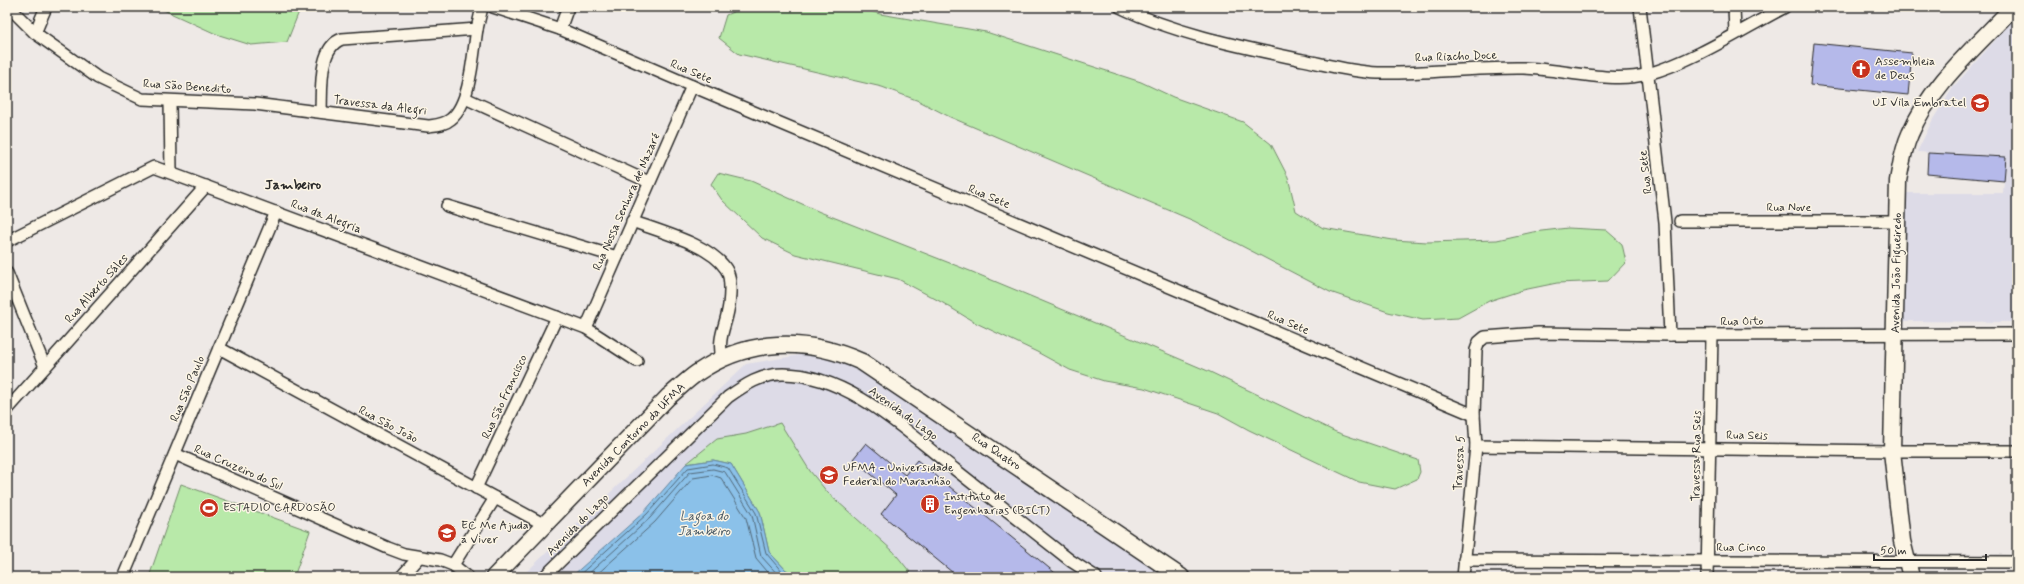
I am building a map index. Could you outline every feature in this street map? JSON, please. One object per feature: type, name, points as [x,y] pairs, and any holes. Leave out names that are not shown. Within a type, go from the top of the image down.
[{"type":"main road","name":"Avenida João Figueiredo","points":[[1911,577],[1906,561],[1892,451],[1896,333],[1898,181],[1903,154],[1910,134],[1923,107],[1945,80],[2013,7]]},
{"type":"main road","name":"Avenida Contorno da UFMA","points":[[494,577],[668,397],[696,374],[722,359],[760,347],[781,344],[803,344]]},
{"type":"main road","name":"Rua Quatro","points":[[803,344],[822,347],[862,362],[1181,577]]},
{"type":"street","name":"Rua São Benedito","points":[[10,7],[35,34],[98,78],[142,99],[255,104],[321,112]]},
{"type":"street","points":[[35,34],[46,7]]},
{"type":"street","points":[[482,7],[465,98],[649,182]]},
{"type":"street","name":"Rua Sete","points":[[493,7],[560,29],[1474,415]]},
{"type":"street","points":[[560,29],[568,7]]},
{"type":"street","name":"Rua Riacho Doce","points":[[1120,7],[1192,33],[1288,56],[1376,73],[1526,68],[1562,73],[1630,77],[1648,74],[1693,57],[1785,7]]},
{"type":"street","name":"Rua Sete","points":[[1640,7],[1665,222],[1670,335]]},
{"type":"street","points":[[1734,7],[1735,33]]},
{"type":"street","points":[[321,112],[324,59],[329,48],[335,42],[342,39],[477,29]]},
{"type":"street","name":"Rua Nossa Senhora de Nazaré","points":[[586,328],[692,86]]},
{"type":"street","name":"Travessa da Alegri","points":[[321,112],[428,126],[440,125],[450,120],[456,114],[465,98]]},
{"type":"street","points":[[170,101],[170,172]]},
{"type":"street","name":"Rua da Alegria","points":[[7,241],[154,167],[586,328],[637,361]]},
{"type":"street","name":"Rua Alberto Sáles","points":[[7,410],[206,186]]},
{"type":"street","points":[[448,206],[617,257]]},
{"type":"street","name":"Rua São Paulo","points":[[123,577],[276,212]]},
{"type":"street","points":[[632,221],[708,251],[727,270],[730,293],[727,317],[719,345],[722,359]]},
{"type":"street","name":"Rua Nove","points":[[1680,221],[1897,221]]},
{"type":"street","points":[[7,273],[45,367]]},
{"type":"street","name":"Rua São Francisco","points":[[476,488],[557,317]]},
{"type":"street","name":"Rua Oito","points":[[1476,350],[1479,342],[1485,337],[1493,335],[1538,332],[1670,335],[1896,333],[2017,334]]},
{"type":"street","name":"Travessa Rua Seis","points":[[1707,577],[1712,335]]},
{"type":"street","name":"Rua São João","points":[[219,348],[545,525]]},
{"type":"street","name":"Travessa 5","points":[[1463,577],[1476,446],[1474,415],[1476,350]]},
{"type":"street","name":"Avenida do Lago","points":[[544,577],[728,397],[757,379],[782,374],[795,375],[833,385],[882,412],[1071,561],[1096,577]]},
{"type":"street","name":"Rua Seis","points":[[1476,446],[1892,451],[2017,450]]},
{"type":"street","name":"Rua Cruzeiro do Sul","points":[[175,454],[388,548],[419,557],[440,560],[453,565],[468,577]]},
{"type":"street","points":[[453,565],[495,498]]},
{"type":"street","points":[[401,577],[419,557]]},
{"type":"street","name":"Rua Cinco","points":[[1464,560],[2017,562]]},
{"type":"shaded area","points":[[2017,16],[2017,322],[1902,321],[1906,193],[2003,193],[2006,157],[1917,152],[1933,119],[1954,86]]},
{"type":"shaded area","name":"UFMA - Universidade Federal do Maranhão","points":[[812,353],[876,373],[1183,577],[521,577],[746,364]]},
{"type":"green space","points":[[157,7],[299,7],[300,9],[287,42],[251,45],[216,34]]},
{"type":"green space","points":[[744,7],[856,7],[880,14],[986,32],[1141,82],[1173,97],[1243,122],[1271,144],[1288,177],[1296,211],[1323,228],[1393,240],[1427,242],[1497,240],[1533,232],[1568,228],[1606,230],[1622,244],[1626,262],[1608,281],[1557,283],[1523,290],[1489,301],[1458,318],[1423,320],[1388,312],[1330,292],[1194,221],[950,117],[919,101],[882,87],[739,54],[719,38],[726,15]]},
{"type":"green space","points":[[718,173],[751,181],[820,212],[970,271],[1107,328],[1208,371],[1336,432],[1418,460],[1420,472],[1417,479],[1395,489],[1359,482],[1249,430],[1218,413],[1144,388],[1104,381],[1070,370],[1037,352],[974,322],[943,303],[898,279],[795,254],[762,238],[722,200],[711,184]]},
{"type":"green space","points":[[780,423],[810,471],[828,493],[893,551],[910,572],[910,577],[798,577],[786,570],[769,552],[760,512],[731,464],[713,460],[686,464],[717,439],[746,434]]},
{"type":"green space","name":"ESTADIO CARDOSÃO","points":[[181,484],[310,531],[294,577],[149,577]]},
{"type":"water","name":"Lagoa do Jambeiro","points":[[713,460],[731,464],[760,512],[769,552],[786,570],[798,577],[571,577],[644,512],[686,464]]},
{"type":"building","name":"Assembleia de Deus","points":[[1814,43],[1912,53],[1908,95],[1810,85]]},
{"type":"building","points":[[1928,153],[2006,157],[2004,181],[1927,174]]},
{"type":"building","name":"Instituto de Engenharias (BICT)","points":[[866,443],[905,475],[917,460],[1060,577],[958,577],[881,514],[896,495],[853,459]]},
{"type":"place","name":"Assembleia de Deus","points":[[1861,69]]},
{"type":"place","name":"UI Vila Embratel","points":[[1980,103]]},
{"type":"place","name":"UFMA - Universidade Federal do Maranhão","points":[[829,475]]},
{"type":"place","name":"Instituto de Engenharias (BICT)","points":[[930,504]]},
{"type":"place","name":"ESTADIO CARDOSÃO","points":[[209,508]]},
{"type":"place","name":"EC Me Ajuda a Viver","points":[[447,533]]},
{"type":"district","name":"Jambeiro","points":[[293,185]]}]
